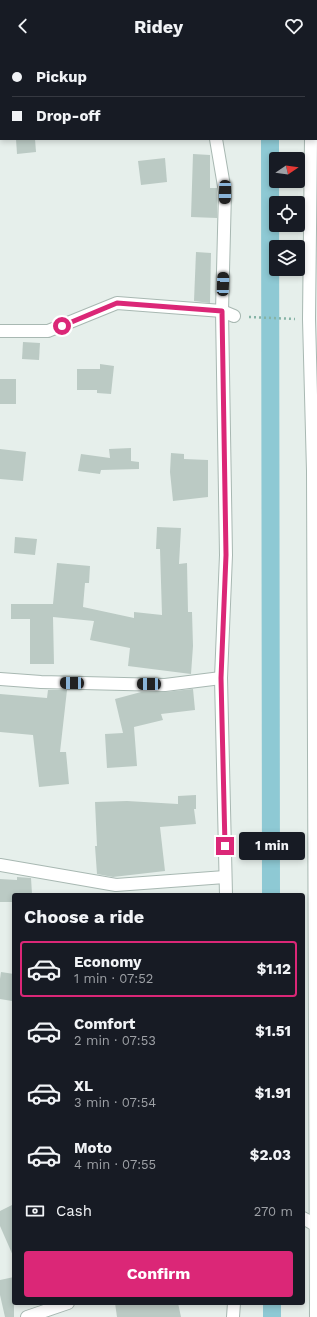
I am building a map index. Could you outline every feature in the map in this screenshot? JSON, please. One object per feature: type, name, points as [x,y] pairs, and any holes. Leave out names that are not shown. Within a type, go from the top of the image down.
[{"type":"street","points":[[216,140],[225,192],[222,311],[226,555],[221,678],[226,893]]},
{"type":"street","points":[[311,140],[310,342],[315,471],[316,1317]]},
{"type":"street","points":[[0,331],[48,331],[117,303],[222,311],[234,316]]},
{"type":"street","points":[[0,679],[41,682],[165,685],[221,678]]},
{"type":"street","points":[[0,865],[116,885],[225,877]]},
{"type":"street","points":[[305,1219],[316,1226]]},
{"type":"street","points":[[27,1317],[62,1305]]},
{"type":"street","points":[[233,1317],[234,1305]]},
{"type":"path","points":[[234,316],[295,319]]},
{"type":"building","points":[[16,140],[35,140],[36,152],[17,154]]},
{"type":"building","points":[[193,154],[210,155],[210,188],[217,188],[217,218],[191,217]]},
{"type":"building","points":[[165,158],[167,182],[141,185],[138,161]]},
{"type":"building","points":[[196,252],[211,253],[210,303],[194,301]]},
{"type":"building","points":[[23,342],[40,343],[39,360],[22,359]]},
{"type":"building","points":[[100,364],[114,366],[111,394],[97,393],[97,390],[77,390],[77,369],[100,369]]},
{"type":"building","points":[[0,379],[16,379],[16,404],[0,404]]},
{"type":"building","points":[[131,448],[131,461],[139,462],[139,469],[101,470],[100,474],[78,471],[81,454],[110,458],[109,449]]},
{"type":"building","points":[[0,449],[26,452],[23,481],[0,479]]},
{"type":"building","points":[[171,453],[184,454],[184,459],[208,460],[208,497],[173,501],[170,472]]},
{"type":"building","points":[[157,527],[181,528],[179,564],[187,563],[188,612],[192,612],[193,646],[191,674],[128,666],[130,648],[90,640],[94,621],[53,617],[54,664],[30,664],[30,619],[11,619],[11,604],[53,604],[57,563],[90,566],[89,583],[85,583],[83,607],[134,618],[134,612],[162,615],[160,549],[156,549]]},
{"type":"building","points":[[15,537],[37,539],[35,555],[14,553]]},
{"type":"building","points":[[193,689],[195,710],[161,714],[163,720],[134,727],[137,766],[107,768],[105,734],[123,733],[115,699],[141,692],[165,692]]},
{"type":"building","points":[[48,690],[67,690],[60,752],[66,752],[69,784],[39,787],[33,735],[0,732],[0,694],[47,698]]},
{"type":"building","points":[[196,795],[196,809],[194,809],[196,824],[160,827],[165,871],[113,877],[97,874],[95,846],[97,846],[95,802],[127,801],[178,804],[178,796]]},
{"type":"building","points":[[17,877],[31,878],[32,893],[12,893],[12,902],[0,902],[0,879],[17,880]]},
{"type":"building","points":[[1,972],[12,974],[12,1001],[0,999]]},
{"type":"building","points":[[12,1205],[12,1253],[0,1226],[0,1211]]},
{"type":"building","points":[[12,1277],[12,1305],[14,1305],[14,1317],[5,1317],[0,1295],[0,1280]]},
{"type":"building","points":[[115,1305],[178,1305],[181,1317],[117,1317]]},
{"type":"waterway","points":[[270,140],[271,893]]},
{"type":"waterway","points":[[272,1305],[272,1317]]},
{"type":"route","points":[[62,326],[117,303],[222,311],[226,555],[221,678],[225,846]]}]
